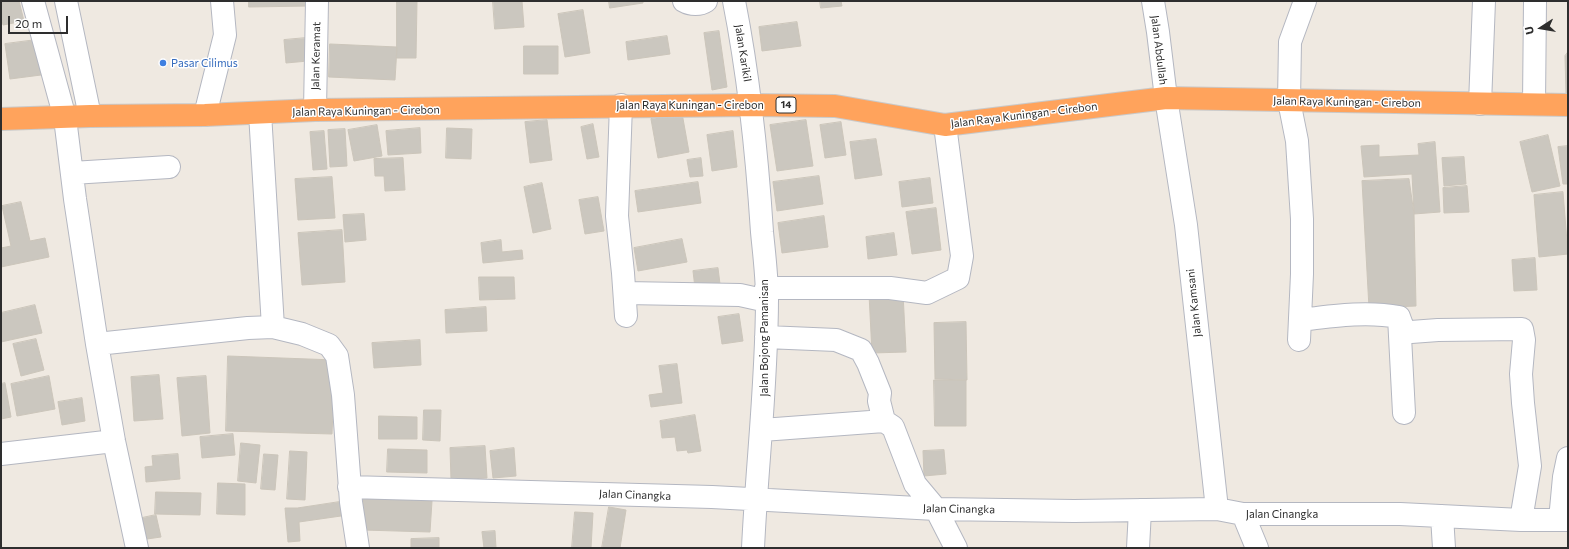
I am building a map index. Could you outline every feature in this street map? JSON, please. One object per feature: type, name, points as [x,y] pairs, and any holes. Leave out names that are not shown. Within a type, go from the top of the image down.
[{"type":"highway","name":"Jalan Raya Kuningan - Cirebon","points":[[1,119],[90,116],[204,115],[315,110],[484,109],[621,105],[751,105],[835,106],[945,125],[1166,98],[1568,105]]},
{"type":"street","points":[[33,1],[65,118],[97,344],[114,441],[137,548]]},
{"type":"street","points":[[66,1],[90,116]]},
{"type":"street","points":[[204,115],[225,35],[222,1]]},
{"type":"street","name":"Jalan Keramat","points":[[315,110],[316,1]]},
{"type":"street","points":[[684,1],[686,3],[700,4],[706,1]]},
{"type":"street","name":"Jalan Karikil","points":[[734,1],[751,105]]},
{"type":"street","name":"Jalan Abdullah","points":[[1153,1],[1166,98]]},
{"type":"street","points":[[1305,1],[1290,42],[1289,101],[1297,141],[1302,219],[1300,330],[1359,314],[1381,314],[1399,317]]},
{"type":"street","points":[[1480,104],[1484,1]]},
{"type":"street","points":[[1534,104],[1535,1]]},
{"type":"street","name":"Jalan Kamsani","points":[[1166,98],[1186,225],[1216,509]]},
{"type":"street","points":[[621,105],[617,216],[626,316]]},
{"type":"street","name":"Jalan Bojong Pamanisan","points":[[751,105],[758,161],[766,295],[765,392],[755,499],[753,548]]},
{"type":"street","points":[[260,113],[273,327]]},
{"type":"street","points":[[625,294],[766,295],[890,288],[927,293],[958,278],[962,256],[945,125]]},
{"type":"street","points":[[72,173],[169,167]]},
{"type":"street","points":[[1399,317],[1404,413]]},
{"type":"street","points":[[1399,317],[1403,328],[1406,331],[1411,332],[1438,330],[1522,329],[1524,340],[1521,374],[1522,403],[1530,466],[1521,520]]},
{"type":"street","points":[[97,344],[248,328],[273,327],[302,334],[329,345],[337,356],[343,395],[349,487],[358,548]]},
{"type":"street","points":[[766,337],[836,340],[860,350],[868,363],[880,393],[884,421]]},
{"type":"street","points":[[762,430],[884,421],[893,427],[915,484],[936,509],[956,548]]},
{"type":"street","points":[[1,454],[114,441]]},
{"type":"street","points":[[1564,520],[1564,477],[1568,458]]},
{"type":"street","name":"Jalan Cinangka","points":[[349,487],[755,499],[936,509],[1216,509],[1243,514],[1400,514],[1521,520],[1564,520]]},
{"type":"street","points":[[1138,548],[1140,510]]},
{"type":"street","points":[[1243,514],[1257,548]]},
{"type":"street","points":[[1442,516],[1444,548]]},
{"type":"building","points":[[1,1],[19,1],[24,21],[3,25],[1,16]]},
{"type":"building","points":[[249,1],[310,1],[310,6],[249,7]]},
{"type":"building","points":[[397,1],[417,1],[416,58],[397,58]]},
{"type":"building","points":[[493,1],[522,1],[524,27],[495,29]]},
{"type":"building","points":[[609,1],[643,1],[643,3],[610,8]]},
{"type":"building","points":[[820,1],[841,1],[842,6],[821,8]]},
{"type":"building","points":[[583,10],[590,53],[565,57],[558,14]]},
{"type":"building","points":[[797,22],[801,46],[762,51],[759,27]]},
{"type":"building","points":[[719,31],[727,87],[712,90],[704,33]]},
{"type":"building","points":[[667,36],[670,54],[628,60],[626,42]]},
{"type":"building","points":[[306,38],[308,61],[286,63],[284,40]]},
{"type":"building","points":[[36,40],[41,75],[10,79],[5,44]]},
{"type":"building","points":[[330,44],[397,47],[395,80],[329,77]]},
{"type":"building","points":[[524,46],[558,46],[558,74],[524,74]]},
{"type":"building","points":[[1568,52],[1568,94],[1566,94],[1565,56]]},
{"type":"building","points":[[682,113],[689,152],[658,158],[651,119]]},
{"type":"building","points":[[547,120],[552,160],[530,163],[525,122]]},
{"type":"building","points":[[806,120],[813,166],[777,171],[770,125]]},
{"type":"building","points":[[841,122],[846,155],[825,158],[820,125]]},
{"type":"building","points":[[593,124],[599,157],[587,159],[581,127]]},
{"type":"building","points":[[377,125],[382,156],[354,161],[348,130]]},
{"type":"building","points":[[420,128],[421,153],[388,155],[386,131]]},
{"type":"building","points":[[447,128],[472,129],[471,159],[446,158]]},
{"type":"building","points":[[345,129],[347,166],[330,167],[328,130]]},
{"type":"building","points":[[324,131],[327,169],[313,170],[310,132]]},
{"type":"building","points":[[733,131],[737,167],[712,171],[707,135]]},
{"type":"building","points":[[1548,135],[1560,186],[1532,192],[1520,142]]},
{"type":"building","points":[[876,139],[882,175],[855,179],[850,142]]},
{"type":"building","points":[[1435,142],[1440,212],[1414,214],[1412,174],[1364,177],[1361,146],[1379,145],[1379,157],[1419,155],[1418,144]]},
{"type":"building","points":[[1568,146],[1568,184],[1563,184],[1558,147]]},
{"type":"building","points":[[1464,157],[1466,184],[1444,186],[1442,158]]},
{"type":"building","points":[[403,158],[405,190],[385,191],[384,176],[375,176],[374,159]]},
{"type":"building","points":[[701,158],[703,176],[690,177],[687,160]]},
{"type":"building","points":[[819,176],[823,204],[777,211],[773,182]]},
{"type":"building","points":[[332,177],[335,218],[298,220],[295,179]]},
{"type":"building","points":[[930,178],[933,203],[902,207],[899,182]]},
{"type":"building","points":[[1409,179],[1414,214],[1416,306],[1369,308],[1362,181]]},
{"type":"building","points":[[698,182],[701,203],[638,212],[635,191]]},
{"type":"building","points":[[542,183],[551,229],[533,233],[524,187]]},
{"type":"building","points":[[1467,186],[1469,212],[1444,213],[1443,188]]},
{"type":"building","points":[[1563,192],[1568,254],[1539,257],[1534,195]]},
{"type":"building","points":[[598,197],[604,231],[585,234],[579,200]]},
{"type":"building","points":[[21,202],[30,241],[45,238],[49,257],[1,267],[1,248],[11,246],[2,206]]},
{"type":"building","points":[[936,208],[941,250],[912,254],[906,212]]},
{"type":"building","points":[[364,214],[366,240],[345,242],[343,215]]},
{"type":"building","points":[[824,216],[828,247],[782,253],[778,223]]},
{"type":"building","points":[[342,230],[345,282],[302,285],[298,233]]},
{"type":"building","points":[[894,233],[897,255],[868,259],[866,237]]},
{"type":"building","points":[[682,239],[687,262],[638,271],[634,248]]},
{"type":"building","points":[[501,240],[502,252],[522,250],[523,259],[483,263],[481,243]]},
{"type":"building","points":[[1535,258],[1537,290],[1514,291],[1512,260]]},
{"type":"building","points":[[718,268],[720,284],[695,288],[693,271]]},
{"type":"building","points":[[479,277],[514,277],[515,299],[480,300]]},
{"type":"building","points":[[903,293],[906,352],[872,353],[869,294]]},
{"type":"building","points":[[35,305],[42,333],[1,342],[1,313]]},
{"type":"building","points":[[486,307],[487,331],[446,333],[445,310]]},
{"type":"building","points":[[739,314],[743,341],[722,344],[718,317]]},
{"type":"building","points":[[966,322],[967,380],[935,379],[934,323]]},
{"type":"building","points":[[36,339],[44,370],[21,376],[13,344]]},
{"type":"building","points":[[420,340],[421,365],[374,368],[372,343]]},
{"type":"building","points":[[228,356],[335,360],[332,434],[226,431]]},
{"type":"building","points":[[677,364],[682,403],[651,407],[649,395],[663,393],[659,366]]},
{"type":"building","points":[[159,375],[163,419],[134,421],[131,377]]},
{"type":"building","points":[[49,376],[55,409],[17,416],[11,384]]},
{"type":"building","points":[[206,376],[210,433],[182,436],[177,378]]},
{"type":"building","points":[[934,380],[966,380],[966,426],[935,426]]},
{"type":"building","points":[[5,383],[11,417],[1,419],[1,384]]},
{"type":"building","points":[[82,398],[85,421],[62,425],[58,402]]},
{"type":"building","points":[[424,410],[441,410],[440,441],[423,440]]},
{"type":"building","points":[[695,415],[701,451],[688,453],[687,450],[677,451],[675,437],[662,438],[660,421]]},
{"type":"building","points":[[379,416],[417,417],[417,439],[379,439]]},
{"type":"building","points":[[233,434],[235,455],[202,458],[200,437]]},
{"type":"building","points":[[241,443],[260,445],[256,483],[238,481]]},
{"type":"building","points":[[485,446],[487,478],[451,480],[450,448]]},
{"type":"building","points":[[514,448],[516,476],[493,478],[490,451]]},
{"type":"building","points":[[388,449],[427,450],[427,473],[387,472]]},
{"type":"building","points":[[944,450],[946,474],[924,476],[923,451]]},
{"type":"building","points":[[290,451],[307,452],[305,500],[287,499]]},
{"type":"building","points":[[178,454],[180,479],[146,482],[145,467],[153,466],[152,456]]},
{"type":"building","points":[[264,454],[278,455],[275,490],[261,489]]},
{"type":"building","points":[[218,483],[245,484],[245,515],[217,514]]},
{"type":"building","points":[[156,492],[201,493],[200,515],[155,514]]},
{"type":"building","points":[[364,498],[432,501],[430,532],[363,530]]},
{"type":"building","points":[[346,501],[348,515],[299,522],[300,541],[288,542],[285,508],[297,508]]},
{"type":"building","points":[[609,507],[626,510],[620,548],[602,548]]},
{"type":"building","points":[[575,512],[593,513],[591,548],[572,548]]},
{"type":"building","points":[[156,515],[161,537],[147,539],[142,518]]},
{"type":"building","points":[[495,531],[496,548],[484,548],[482,532]]},
{"type":"building","points":[[439,538],[439,548],[411,548],[411,539]]},
{"type":"place","name":"Pasar Cilimus","points":[[163,63]]}]
